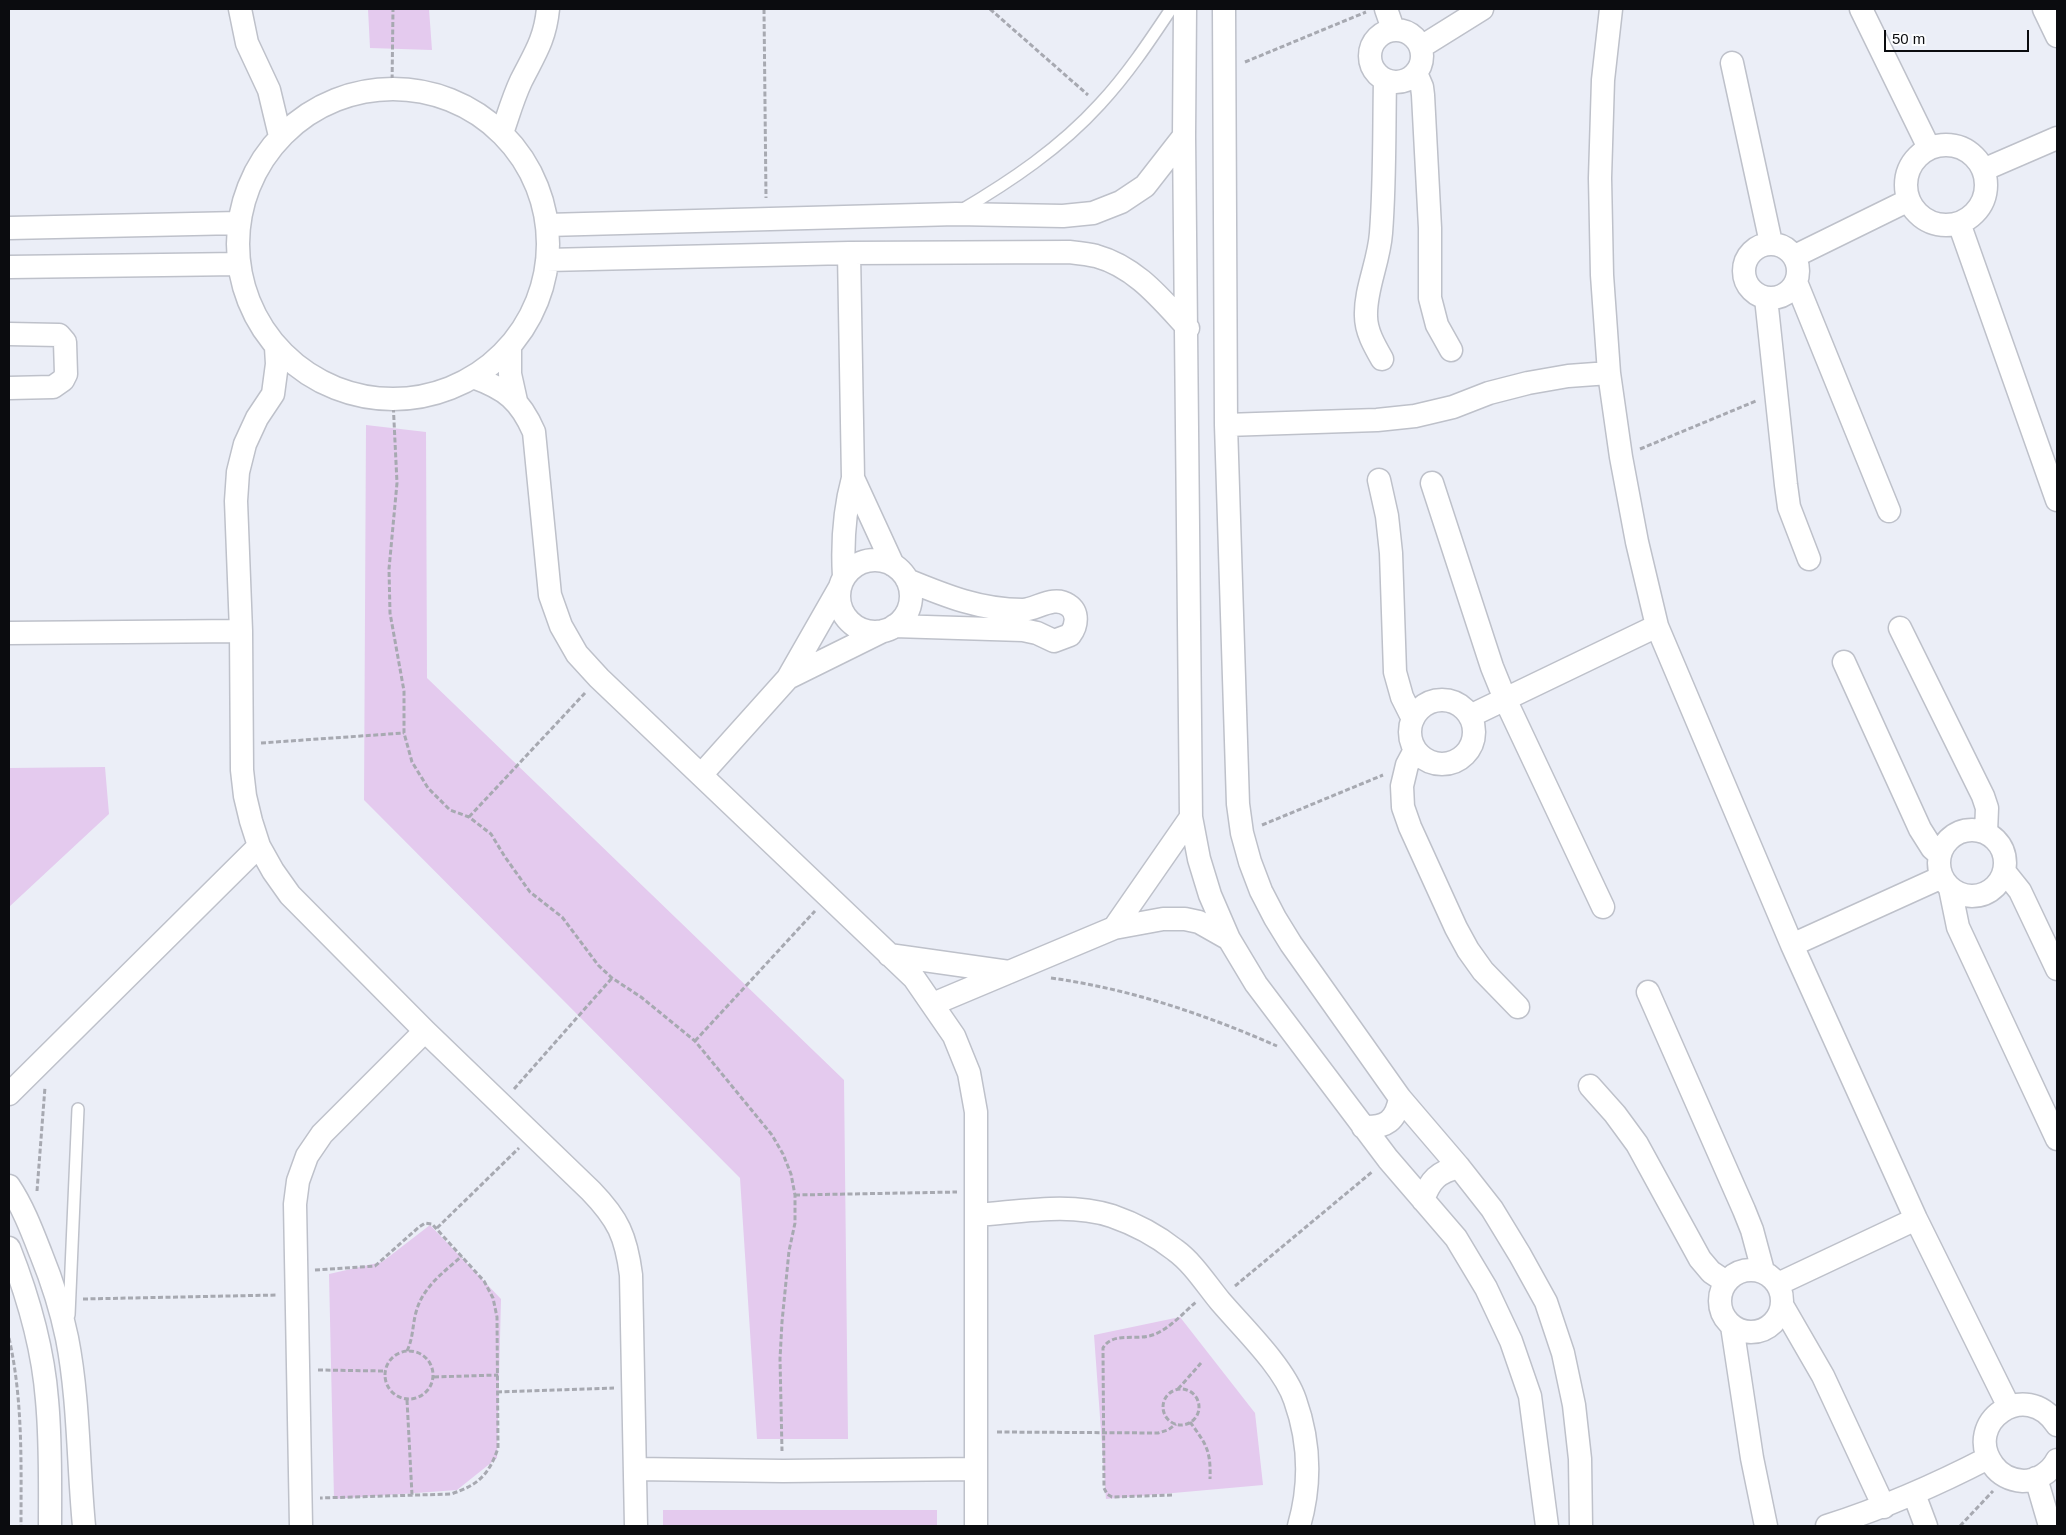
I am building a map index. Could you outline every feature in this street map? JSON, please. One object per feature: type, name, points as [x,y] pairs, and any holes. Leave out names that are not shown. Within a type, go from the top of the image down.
[{"type":"street","points":[[240,9],[247,43],[269,90],[280,136]]},
{"type":"street","points":[[502,133],[521,82],[536,54],[546,23],[548,9]]},
{"type":"street","points":[[1185,9],[1184,136],[1188,328],[1191,817],[1199,859],[1229,939],[1256,984],[1388,1159],[1456,1238],[1486,1288],[1511,1341],[1530,1396],[1547,1526]]},
{"type":"street","points":[[1224,9],[1226,426],[1238,804],[1242,833],[1258,884],[1291,944],[1400,1098],[1492,1209],[1546,1302],[1563,1353],[1574,1405],[1580,1459],[1581,1526]]},
{"type":"street","points":[[1422,47],[1482,9]]},
{"type":"street","points":[[1611,9],[1603,80],[1600,178],[1602,275],[1609,373],[1621,457],[1637,542],[1657,626],[1792,945],[1916,1219],[2009,1407]]},
{"type":"street","points":[[1861,9],[1930,148]]},
{"type":"street","points":[[2044,9],[2057,36]]},
{"type":"street","points":[[1389,19],[1413,35],[1422,47],[1422,61],[1416,73],[1410,79],[1401,82],[1385,80],[1373,68],[1370,60],[1370,52],[1389,19]]},
{"type":"street","points":[[1732,63],[1771,243]]},
{"type":"street","points":[[1416,73],[1422,87],[1430,228],[1430,298],[1437,325],[1451,350]]},
{"type":"street","points":[[1382,359],[1371,340],[1366,318],[1367,296],[1375,269],[1381,233],[1385,80]]},
{"type":"street","points":[[481,115],[521,82]]},
{"type":"street","points":[[392,87],[423,90],[446,98],[481,115],[502,133],[524,160],[539,191],[547,225],[547,260],[538,298],[528,320],[510,346],[493,363],[473,377],[448,390],[421,397],[393,400],[352,394],[314,378],[294,364],[276,347],[258,322],[246,294],[239,264],[239,223],[246,191],[257,169],[280,136],[306,114],[332,99],[362,91],[392,87]]},
{"type":"street","points":[[269,90],[306,114]]},
{"type":"street","points":[[547,225],[956,214],[1063,216],[1093,213],[1121,202],[1146,186],[1184,136]]},
{"type":"street","points":[[1983,170],[2057,138]]},
{"type":"street","points":[[1942,145],[1955,146],[1967,150],[1983,170],[1986,186],[1982,202],[1973,215],[1959,223],[1944,225],[1930,222],[1917,213],[1909,200],[1906,180],[1914,161],[1930,148],[1942,145]]},
{"type":"street","points":[[1795,256],[1909,200]]},
{"type":"street","points":[[9,228],[239,223]]},
{"type":"street","points":[[1959,223],[2055,487]]},
{"type":"street","points":[[1771,243],[1784,246],[1795,256],[1799,269],[1796,282],[1789,292],[1778,297],[1766,298],[1755,293],[1748,285],[1744,274],[1745,262],[1750,252],[1760,245],[1771,243]]},
{"type":"street","points":[[547,260],[849,253],[1069,252],[1097,256],[1123,267],[1146,283],[1188,328]]},
{"type":"street","points":[[701,775],[788,678],[842,582],[852,568],[861,562],[883,561],[900,572],[966,603],[1024,620],[889,629],[871,632],[859,629],[849,622],[842,611],[839,600],[842,582],[843,527],[846,502],[853,478],[849,253]]},
{"type":"street","points":[[9,266],[239,264]]},
{"type":"street","points":[[1796,282],[1889,511]]},
{"type":"street","points":[[1766,298],[1789,507],[1809,558]]},
{"type":"street","points":[[9,334],[59,334],[65,342],[66,374],[63,380],[53,387],[9,388]]},
{"type":"street","points":[[510,346],[510,374],[516,401]]},
{"type":"street","points":[[276,347],[278,364],[273,394],[257,418],[246,444],[238,472],[236,501],[241,631],[242,770],[245,796],[259,846],[273,871],[290,895],[425,1031],[607,1208],[620,1229],[628,1251],[631,1275],[636,1526]]},
{"type":"street","points":[[1226,426],[1377,420],[1416,416],[1453,407],[1489,393],[1528,383],[1568,376],[1609,373]]},
{"type":"street","points":[[473,377],[496,386],[516,401],[527,416],[534,432],[550,595],[560,626],[577,654],[599,678],[914,978],[954,1036],[969,1073],[976,1112],[976,1526]]},
{"type":"street","points":[[273,394],[314,378]]},
{"type":"street","points":[[788,678],[889,629],[904,617],[910,606],[911,593],[853,478]]},
{"type":"street","points":[[1379,480],[1387,516],[1391,553],[1395,672],[1402,697],[1412,719]]},
{"type":"street","points":[[1432,483],[1492,667],[1505,699],[1603,907]]},
{"type":"street","points":[[1470,716],[1657,626]]},
{"type":"street","points":[[1900,628],[1983,796],[1987,808],[1986,833]]},
{"type":"street","points":[[9,633],[241,631]]},
{"type":"street","points":[[1844,662],[1920,830],[1932,848],[1944,873],[1958,927],[2057,1139]]},
{"type":"street","points":[[1411,758],[1424,759],[1435,765],[1448,765],[1460,760],[1469,752],[1474,740],[1475,728],[1464,708],[1455,702],[1435,700],[1418,710],[1412,719],[1410,735],[1411,758],[1402,786],[1403,807],[1410,827],[1452,920],[1468,950],[1483,971],[1518,1007]]},
{"type":"street","points":[[1114,928],[1191,817]]},
{"type":"street","points":[[1975,830],[1986,833],[1996,840],[2002,849],[2005,860],[2004,871],[2000,882],[1992,890],[1982,895],[1965,895],[1944,873],[1945,844],[1953,836],[1963,831],[1975,830]]},
{"type":"street","points":[[9,1094],[259,846]]},
{"type":"street","points":[[2004,871],[2020,891],[2057,969]]},
{"type":"street","points":[[1792,945],[1944,873]]},
{"type":"street","points":[[933,1004],[1114,928],[1163,919],[1184,919],[1198,922],[1229,939]]},
{"type":"street","points":[[888,955],[1010,972]]},
{"type":"street","points":[[1648,992],[1744,1210],[1774,1287],[1824,1376],[1884,1507]]},
{"type":"street","points":[[301,1526],[295,1204],[298,1181],[307,1156],[322,1134],[425,1031]]},
{"type":"street","points":[[1590,1086],[1615,1114],[1637,1144],[1700,1259],[1712,1272],[1726,1282]]},
{"type":"street","points":[[1363,1127],[1376,1128],[1389,1122],[1398,1111],[1400,1098]]},
{"type":"street","points":[[1423,1200],[1427,1188],[1436,1177],[1446,1170],[1459,1167]]},
{"type":"street","points":[[9,1186],[34,1234],[53,1284],[67,1337],[75,1396],[84,1526]]},
{"type":"street","points":[[976,1215],[1073,1208],[1111,1216],[1146,1230],[1177,1251],[1277,1369],[1295,1398],[1305,1433],[1308,1469],[1305,1506],[1298,1526]]},
{"type":"street","points":[[1774,1287],[1916,1219]]},
{"type":"street","points":[[9,1248],[23,1283],[38,1341],[47,1398],[50,1457],[50,1526]]},
{"type":"street","points":[[1732,1326],[1742,1331],[1753,1332],[1763,1330],[1772,1324],[1779,1315],[1774,1287],[1753,1269],[1742,1270],[1726,1282],[1721,1291],[1721,1310],[1732,1326],[1752,1458],[1766,1526]]},
{"type":"street","points":[[2055,1420],[2042,1409],[2032,1405],[2020,1404],[2009,1407],[1996,1415],[1988,1428],[1985,1444],[1988,1458],[1998,1471],[2010,1478],[2028,1481],[2036,1478],[2047,1472],[2057,1460]]},
{"type":"street","points":[[50,1457],[78,1455]]},
{"type":"street","points":[[1827,1526],[1884,1507],[1988,1458]]},
{"type":"street","points":[[635,1469],[783,1471],[976,1469]]},
{"type":"street","points":[[2036,1478],[2050,1526]]},
{"type":"street","points":[[1914,1494],[1926,1526]]},
{"type":"lane","points":[[956,214],[1007,183],[1056,147],[1100,105],[1142,53],[1171,9]]},
{"type":"lane","points":[[67,1337],[78,1109]]},
{"type":"path","points":[[392,87],[393,9]]},
{"type":"path","points":[[764,9],[766,219]]},
{"type":"path","points":[[990,9],[1100,105]]},
{"type":"path","points":[[1224,71],[1375,9]]},
{"type":"path","points":[[1621,457],[1776,393]]},
{"type":"path","points":[[393,400],[397,483],[389,569],[390,613],[404,691],[404,733],[412,762],[428,788],[450,810],[469,817],[490,834],[530,892],[562,917],[598,965],[612,978],[680,1027],[695,1042],[772,1135],[788,1167],[795,1195],[795,1223],[789,1251],[780,1359],[783,1471]]},
{"type":"path","points":[[469,817],[599,678]]},
{"type":"path","points":[[243,744],[404,733]]},
{"type":"path","points":[[1242,833],[1411,758]]},
{"type":"path","points":[[695,1042],[828,897]]},
{"type":"path","points":[[501,1104],[612,978]]},
{"type":"path","points":[[1049,978],[1088,983],[1164,1002],[1239,1029],[1280,1048]]},
{"type":"path","points":[[37,1194],[48,1056]]},
{"type":"path","points":[[437,1228],[532,1134]]},
{"type":"path","points":[[1172,1495],[1112,1497],[1107,1494],[1104,1488],[1103,1348],[1113,1338],[1140,1337],[1159,1333],[1215,1294],[1388,1159]]},
{"type":"path","points":[[795,1195],[976,1192]]},
{"type":"path","points":[[296,1270],[375,1266],[425,1223],[432,1224],[484,1281],[492,1298],[497,1317],[498,1375],[498,1448],[492,1465],[482,1478],[468,1489],[451,1494],[299,1499]]},
{"type":"path","points":[[407,1351],[414,1332],[416,1312],[423,1295],[462,1256]]},
{"type":"path","points":[[70,1300],[296,1295]]},
{"type":"path","points":[[9,1338],[19,1400],[21,1526]]},
{"type":"path","points":[[407,1351],[416,1351],[429,1361],[434,1377],[428,1391],[422,1396],[407,1400],[393,1393],[385,1379],[385,1371],[392,1357],[407,1351]]},
{"type":"path","points":[[1178,1389],[1191,1392],[1196,1397],[1198,1411],[1190,1422],[1184,1425],[1170,1421],[1163,1410],[1166,1396],[1178,1389],[1201,1363]]},
{"type":"path","points":[[297,1370],[385,1371]]},
{"type":"path","points":[[434,1377],[498,1375]]},
{"type":"path","points":[[498,1392],[633,1388]]},
{"type":"path","points":[[407,1400],[412,1495]]},
{"type":"path","points":[[1190,1422],[1208,1448],[1210,1479]]},
{"type":"path","points":[[976,1432],[1158,1433],[1168,1430],[1176,1424]]},
{"type":"path","points":[[1960,1526],[1992,1492],[2010,1478]]},
{"type":"shaded area","points":[[368,9],[429,9],[432,50],[370,48]]},
{"type":"shaded area","points":[[366,425],[426,432],[427,678],[844,1080],[848,1439],[757,1439],[740,1178],[364,800]]},
{"type":"shaded area","points":[[105,767],[109,814],[9,907],[9,768]]},
{"type":"shaded area","points":[[430,1225],[501,1299],[497,1458],[457,1490],[334,1499],[329,1274],[382,1262]]},
{"type":"shaded area","points":[[1180,1317],[1255,1413],[1263,1485],[1106,1499],[1094,1335]]},
{"type":"shaded area","points":[[663,1510],[937,1510],[937,1526],[663,1526]]}]
